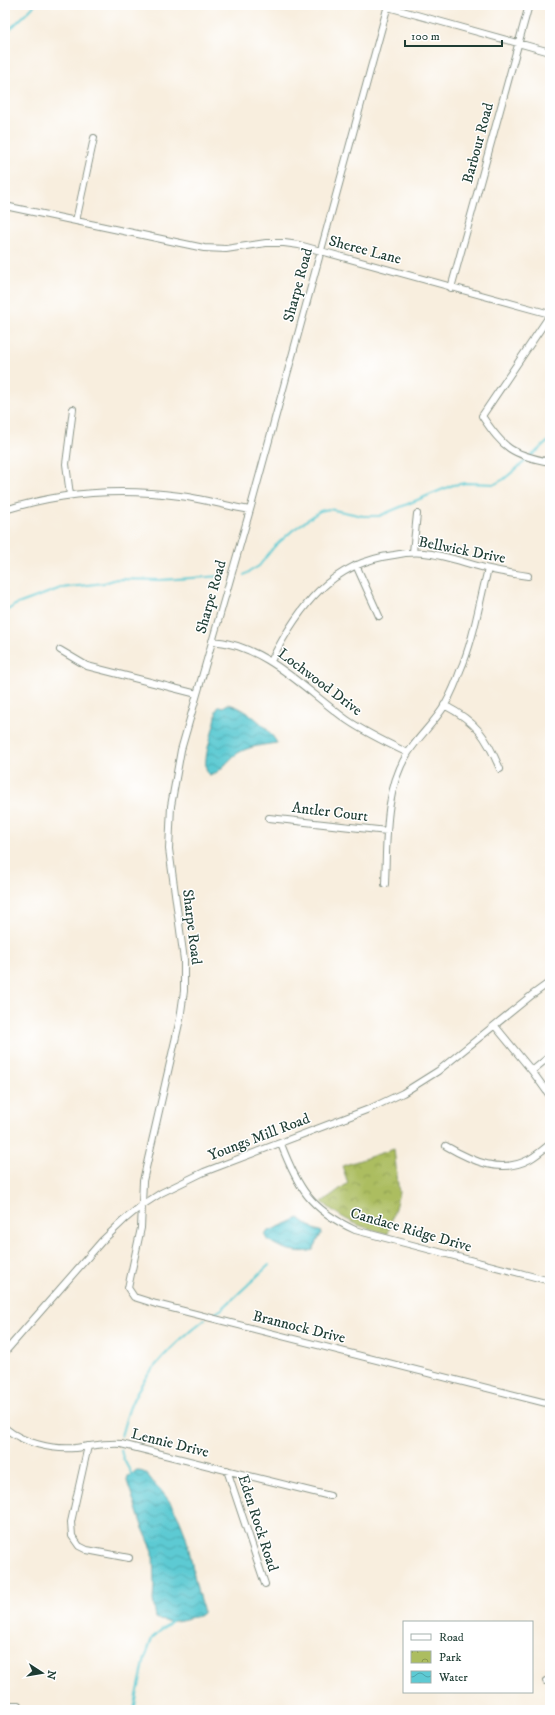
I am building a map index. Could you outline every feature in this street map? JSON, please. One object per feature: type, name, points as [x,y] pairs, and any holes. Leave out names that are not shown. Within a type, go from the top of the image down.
[{"type":"street","name":"Barbour Road","points":[[451,288],[529,5]]},
{"type":"street","points":[[388,6],[550,52]]},
{"type":"street","name":"Sharpe Road","points":[[141,1206],[143,1181],[180,1019],[184,992],[184,960],[172,877],[169,828],[172,792],[178,762],[250,510],[388,6]]},
{"type":"street","points":[[76,221],[94,138]]},
{"type":"street","name":"Sheree Lane","points":[[5,206],[204,248],[226,249],[266,243],[299,245],[550,315]]},
{"type":"street","points":[[550,315],[482,416],[497,439],[508,448],[526,458],[550,462]]},
{"type":"street","points":[[70,495],[66,464],[73,409]]},
{"type":"street","points":[[5,510],[37,501],[70,495],[112,492],[157,494],[201,499],[250,510]]},
{"type":"street","points":[[413,552],[417,514]]},
{"type":"street","name":"Bellwick Drive","points":[[271,661],[292,624],[313,596],[340,573],[356,565],[381,556],[413,552],[441,556],[488,569],[528,576]]},
{"type":"street","points":[[356,565],[379,616]]},
{"type":"street","points":[[385,884],[387,831],[391,798],[398,775],[408,753],[444,706],[467,655],[488,569]]},
{"type":"street","name":"Lochwood Drive","points":[[212,641],[226,642],[242,647],[271,661],[358,727],[408,753]]},
{"type":"street","points":[[60,650],[87,666],[197,694]]},
{"type":"street","points":[[444,706],[468,719],[476,727],[490,745],[500,769]]},
{"type":"street","name":"Antler Court","points":[[269,818],[387,831]]},
{"type":"street","name":"Youngs Mill Road","points":[[5,1352],[102,1241],[141,1206],[161,1193],[204,1172],[370,1109],[403,1093],[438,1071],[550,982]]},
{"type":"street","points":[[495,1026],[532,1071],[550,1096]]},
{"type":"street","points":[[532,1071],[550,1056]]},
{"type":"street","name":"Candace Ridge Drive","points":[[281,1144],[298,1184],[309,1199],[340,1223],[355,1230],[550,1281]]},
{"type":"street","points":[[446,1146],[469,1160],[500,1166],[517,1164],[530,1159],[550,1144]]},
{"type":"street","name":"Brannock Drive","points":[[141,1206],[141,1228],[128,1288],[130,1293],[137,1298],[550,1404]]},
{"type":"street","name":"Lennie Drive","points":[[5,1428],[23,1439],[40,1444],[63,1448],[106,1443],[122,1444],[330,1496]]},
{"type":"street","points":[[88,1446],[71,1522],[72,1536],[79,1546],[87,1550],[129,1558]]},
{"type":"street","name":"Eden Rock Road","points":[[227,1470],[265,1584]]},
{"type":"street","points":[[5,1705],[18,1705]]},
{"type":"green space","points":[[394,1149],[399,1193],[388,1234],[346,1219],[322,1202],[348,1183],[342,1166]]},
{"type":"water","points":[[228,704],[242,709],[256,719],[277,743],[257,746],[238,753],[221,769],[209,775],[206,769],[206,761],[216,711],[219,706],[223,707]]},
{"type":"water","points":[[299,1218],[314,1229],[322,1232],[313,1250],[301,1252],[280,1247],[265,1236],[267,1232]]},
{"type":"water","points":[[137,1471],[141,1471],[148,1475],[168,1499],[177,1514],[188,1544],[203,1609],[203,1613],[199,1616],[177,1621],[166,1621],[156,1618],[153,1600],[153,1551],[142,1526],[127,1481],[128,1476]]},
{"type":"waterway","points":[[5,34],[35,5]]},
{"type":"waterway","points":[[531,456],[550,440]]},
{"type":"waterway","points":[[244,575],[259,566],[274,547],[293,530],[320,511],[329,509],[363,516],[379,516],[453,485],[466,483],[495,484],[504,479],[528,459]]},
{"type":"waterway","points":[[5,612],[15,605],[61,588],[104,583],[117,579],[160,580],[223,576]]},
{"type":"waterway","points":[[214,1314],[222,1309],[269,1265]]},
{"type":"waterway","points":[[121,1436],[131,1404],[145,1379],[163,1357],[183,1337],[205,1319]]},
{"type":"waterway","points":[[121,1450],[123,1458],[132,1475]]},
{"type":"waterway","points":[[134,1710],[145,1658],[152,1638],[173,1620]]}]
